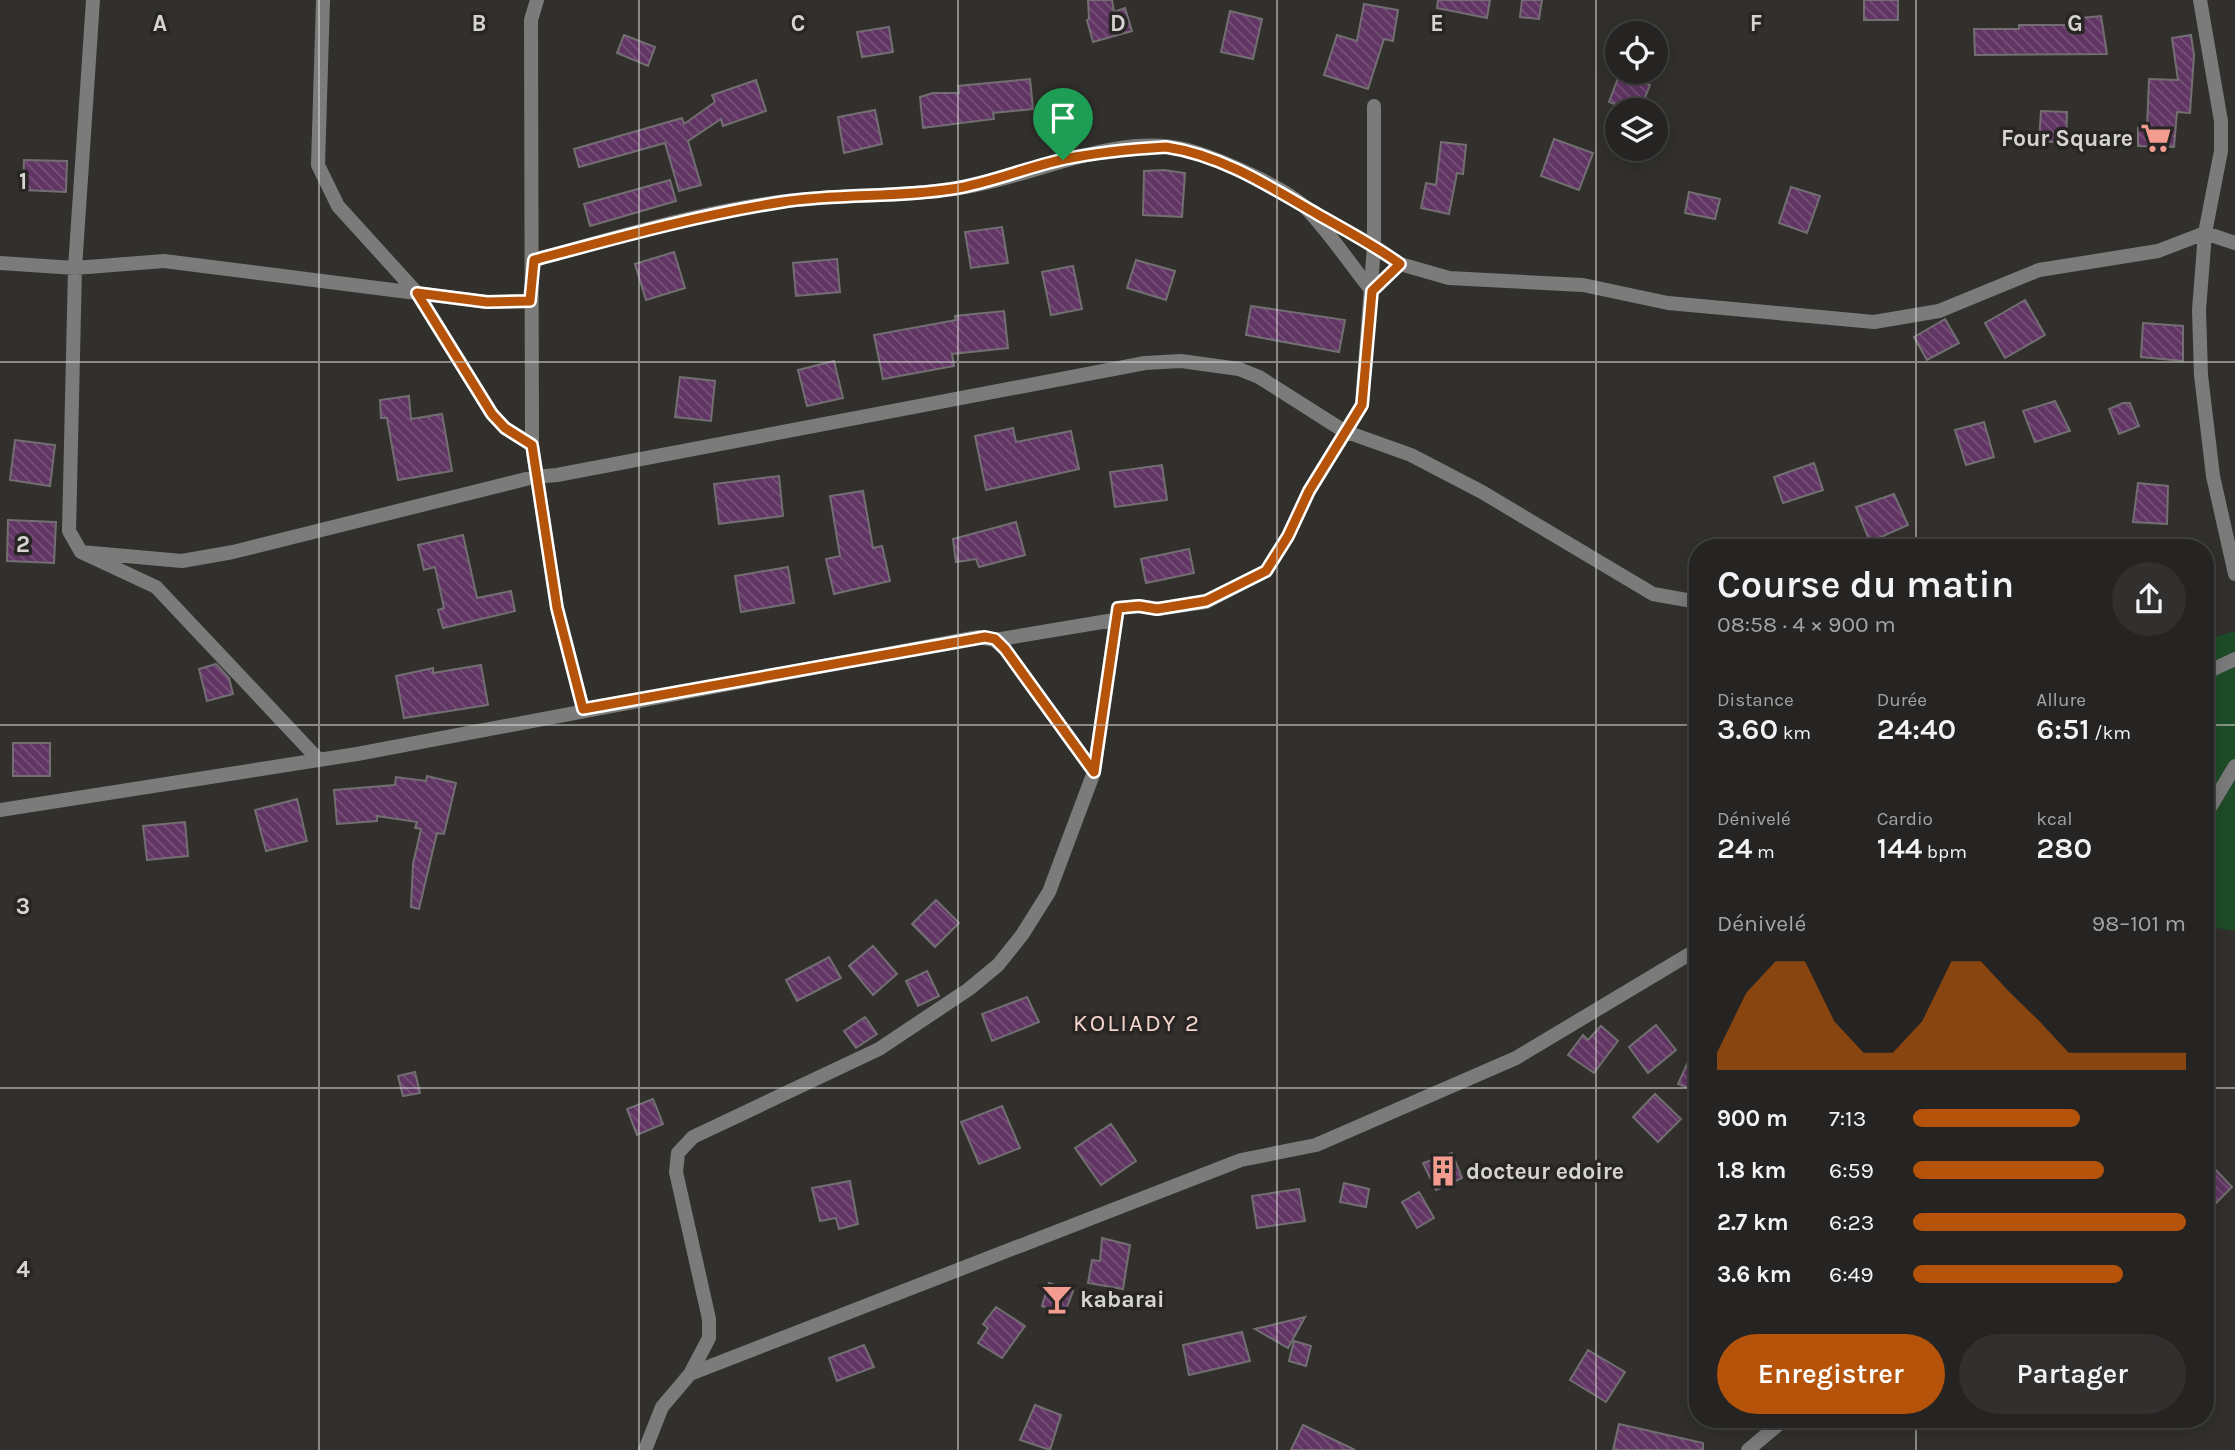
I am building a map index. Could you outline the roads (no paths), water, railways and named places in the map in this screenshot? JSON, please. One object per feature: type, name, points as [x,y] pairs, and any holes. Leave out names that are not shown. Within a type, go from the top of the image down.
[{"type":"street","points":[[93,0],[75,268],[69,531],[81,552],[156,587],[319,760]]},
{"type":"street","points":[[323,0],[318,165],[338,206],[417,293],[492,414],[505,428],[532,445]]},
{"type":"street","points":[[537,0],[531,20],[534,260],[530,301],[534,477],[557,608],[583,709]]},
{"type":"street","points":[[2200,0],[2221,121],[2221,151],[2205,233],[2199,310],[2201,374],[2213,476],[2235,572]]},
{"type":"street","points":[[645,1450],[662,1407],[690,1374],[709,1338],[709,1319],[676,1172],[678,1153],[693,1137],[879,1049],[969,989],[998,965],[1022,935],[1049,892],[1094,772],[1110,675],[1114,620],[1118,608],[1123,606],[1157,609],[1206,601],[1266,571],[1288,536],[1309,491],[1362,405],[1374,246],[1374,106]]},
{"type":"street","points":[[534,260],[676,222],[784,201],[866,194],[924,193],[979,185],[1063,160],[1127,149],[1166,147],[1186,150],[1260,180],[1400,264],[1449,278],[1583,285],[1668,303],[1874,322],[1939,311],[2039,270],[2158,251],[2205,233],[2235,243]]},
{"type":"street","points":[[1305,207],[1372,291]]},
{"type":"street","points":[[0,263],[75,268],[164,261],[487,302],[530,301]]},
{"type":"street","points":[[1372,291],[1400,264]]},
{"type":"street","points":[[81,552],[182,561],[233,552],[534,477],[557,475],[1145,363],[1181,360],[1239,369],[1259,377],[1344,431],[1411,455],[1482,492],[1654,594],[1689,600]]},
{"type":"street","points":[[0,810],[319,760],[978,637],[995,639],[1114,620]]},
{"type":"street","points":[[995,639],[1094,772]]},
{"type":"street","points":[[2214,669],[2235,659]]},
{"type":"street","points":[[2214,801],[2235,766]]},
{"type":"street","points":[[690,1374],[1241,1160],[1316,1145],[1516,1058],[1689,954]]},
{"type":"street","points":[[1748,1450],[1774,1428]]},
{"type":"place","name":"Four Square","points":[[2156,138]]},
{"type":"place","name":"docteur edoire","points":[[1443,1171]]},
{"type":"place","name":"kabarai","points":[[1057,1299]]},
{"type":"district","name":"KOLIADY 2","points":[[1137,1023]]}]
